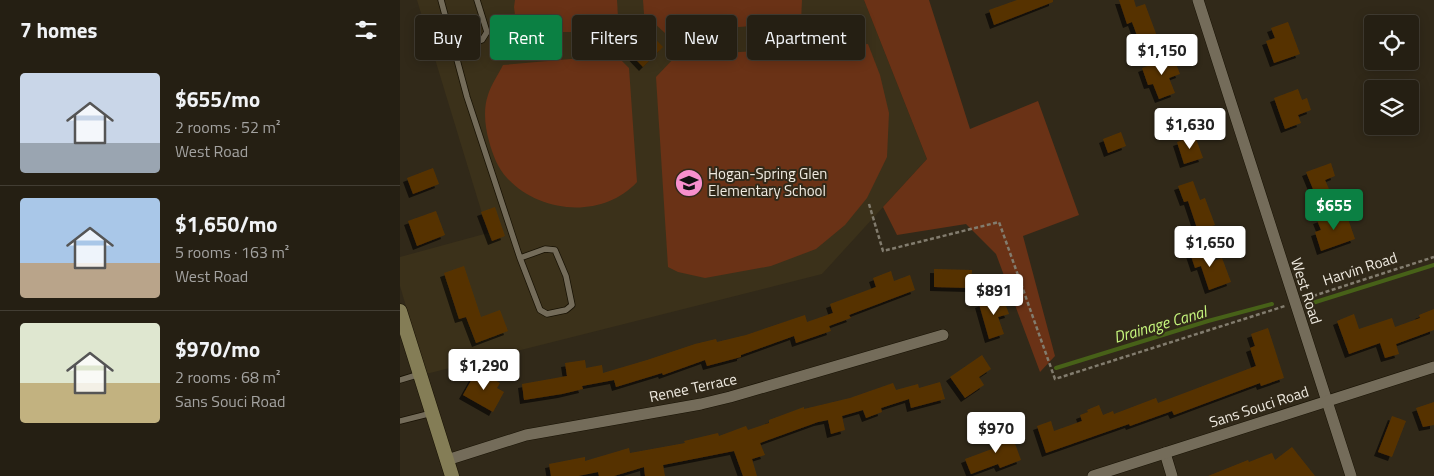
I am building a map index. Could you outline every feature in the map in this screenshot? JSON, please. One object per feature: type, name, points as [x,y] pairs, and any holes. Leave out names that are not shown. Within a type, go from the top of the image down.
[{"type":"main road","points":[[400,311],[452,476]]},
{"type":"street","name":"West Road","points":[[1198,0],[1351,476]]},
{"type":"street","name":"Renee Terrace","points":[[447,460],[526,435],[720,400],[943,335]]},
{"type":"street","name":"Sans Souci Road","points":[[1093,476],[1434,367]]},
{"type":"street","points":[[1165,453],[1172,476]]},
{"type":"lane","points":[[441,0],[445,15]]},
{"type":"lane","points":[[477,0],[487,32],[480,41]]},
{"type":"lane","points":[[457,60],[467,97],[520,258],[540,310],[547,314],[566,310],[572,304],[566,276],[556,250],[545,249],[520,258]]},
{"type":"lane","points":[[400,380],[420,374]]},
{"type":"lane","points":[[400,421],[432,413]]},
{"type":"path","name":"Harvin Road","points":[[869,204],[883,251],[999,222],[1055,379],[1434,257]]},
{"type":"shaded area","name":"Hogan-Spring Glen Elementary School","points":[[417,0],[864,0],[927,159],[822,274],[426,374],[400,286],[400,257],[488,233],[435,60],[480,60],[480,15],[422,15]]},
{"type":"shaded area","points":[[515,0],[617,0],[618,15],[572,15],[572,32],[562,32],[562,15],[515,15]]},
{"type":"shaded area","points":[[643,0],[802,0],[801,15],[747,15],[747,26],[737,27],[737,15],[666,15],[665,33],[656,25],[656,15],[644,14]]},
{"type":"shaded area","points":[[864,0],[929,0],[970,129],[1038,101],[1079,215],[1023,236],[1055,356],[1040,372],[996,254],[966,224],[897,235],[883,207],[927,159]]},
{"type":"shaded area","points":[[865,44],[868,44],[880,75],[889,113],[887,157],[867,198],[845,225],[816,249],[771,266],[705,278],[678,272],[668,267],[656,77],[672,60],[737,60],[737,52],[747,52],[747,60],[865,60]]},
{"type":"shaded area","points":[[562,60],[621,60],[629,68],[637,182],[623,194],[607,202],[590,206],[572,207],[554,205],[536,199],[521,190],[507,178],[498,166],[490,146],[485,106],[488,95],[503,65]]},
{"type":"building","points":[[1017,0],[1053,0],[1053,2],[994,25],[989,10]]},
{"type":"building","points":[[1119,0],[1134,0],[1136,7],[1145,4],[1158,39],[1141,46],[1132,22],[1127,24]]},
{"type":"building","points":[[1288,22],[1300,54],[1274,63],[1266,41],[1275,38],[1271,28]]},
{"type":"building","points":[[656,40],[663,47],[656,54]]},
{"type":"building","points":[[1173,56],[1180,74],[1169,78],[1175,93],[1159,99],[1153,84],[1148,85],[1142,68]]},
{"type":"building","points":[[636,60],[650,60],[643,67]]},
{"type":"building","points":[[1298,89],[1302,100],[1307,98],[1311,110],[1298,115],[1301,123],[1285,129],[1274,98]]},
{"type":"building","points":[[1121,132],[1126,146],[1108,153],[1103,139]]},
{"type":"building","points":[[1195,136],[1203,158],[1184,164],[1177,142]]},
{"type":"building","points":[[1331,163],[1335,176],[1325,180],[1329,189],[1315,194],[1306,172]]},
{"type":"building","points":[[433,168],[439,184],[413,194],[407,178]]},
{"type":"building","points":[[1193,181],[1200,200],[1205,198],[1215,225],[1198,231],[1188,201],[1184,202],[1178,186]]},
{"type":"building","points":[[1357,194],[1362,208],[1349,212],[1344,199]]},
{"type":"building","points":[[495,207],[505,236],[492,241],[481,212]]},
{"type":"building","points":[[1345,210],[1355,239],[1321,251],[1315,232],[1321,230],[1317,220]]},
{"type":"building","points":[[436,211],[445,235],[417,246],[408,221]]},
{"type":"building","points":[[1205,244],[1211,262],[1222,258],[1231,282],[1209,290],[1201,266],[1195,268],[1189,250]]},
{"type":"building","points":[[464,266],[481,317],[500,310],[508,331],[476,343],[466,317],[459,319],[444,273]]},
{"type":"building","points":[[934,269],[972,270],[971,288],[934,287]]},
{"type":"building","points":[[891,271],[894,281],[910,275],[915,290],[849,315],[851,318],[829,326],[831,331],[796,343],[794,336],[741,355],[741,357],[707,366],[705,360],[663,375],[662,373],[616,387],[614,380],[582,386],[583,389],[562,394],[524,400],[522,384],[567,376],[565,363],[585,360],[586,368],[602,365],[603,373],[695,344],[716,339],[717,342],[746,335],[805,315],[807,322],[833,313],[830,304],[876,287],[873,278]]},
{"type":"building","points":[[1002,295],[1009,314],[998,317],[1004,334],[989,339],[979,304]]},
{"type":"building","points":[[1434,309],[1434,330],[1396,344],[1399,354],[1385,358],[1380,343],[1349,354],[1337,321],[1354,314],[1359,329],[1392,318],[1395,327],[1420,318],[1419,315]]},
{"type":"building","points":[[1268,328],[1284,378],[1261,386],[1260,383],[1174,415],[1172,411],[1130,426],[1129,424],[1046,453],[1037,426],[1051,421],[1054,431],[1082,421],[1080,415],[1099,405],[1103,415],[1113,411],[1114,414],[1156,398],[1158,403],[1256,366],[1250,348],[1255,346],[1251,334]]},
{"type":"building","points":[[982,355],[991,369],[979,377],[984,385],[965,398],[950,377]]},
{"type":"building","points":[[477,370],[500,383],[497,388],[504,392],[493,412],[463,395]]},
{"type":"building","points":[[940,382],[945,399],[911,408],[909,399],[881,408],[882,412],[866,418],[863,410],[842,416],[845,430],[831,434],[828,420],[760,443],[765,455],[752,459],[757,476],[743,476],[734,451],[663,465],[665,476],[645,476],[644,467],[614,476],[599,476],[598,472],[578,476],[551,476],[549,464],[585,457],[585,461],[629,448],[630,453],[685,443],[684,441],[718,433],[719,436],[746,426],[748,430],[769,423],[769,420],[804,407],[804,409],[850,398],[893,383],[896,390],[918,384],[919,388]]},
{"type":"building","points":[[1434,402],[1434,425],[1423,427],[1416,408]]},
{"type":"building","points":[[1392,416],[1406,421],[1392,457],[1378,452]]},
{"type":"building","points":[[1009,427],[1021,460],[1000,468],[998,464],[971,474],[965,459],[1000,446],[995,432]]},
{"type":"building","points":[[1292,447],[1315,476],[1208,476],[1248,460],[1249,462],[1272,453],[1275,460]]},
{"type":"waterway","name":"Drainage Canal","points":[[1306,305],[1434,265]]},
{"type":"waterway","name":"Drainage Canal","points":[[1056,368],[1208,321],[1272,304]]},
{"type":"place","name":"Hogan-Spring Glen Elementary School","points":[[689,183]]}]
